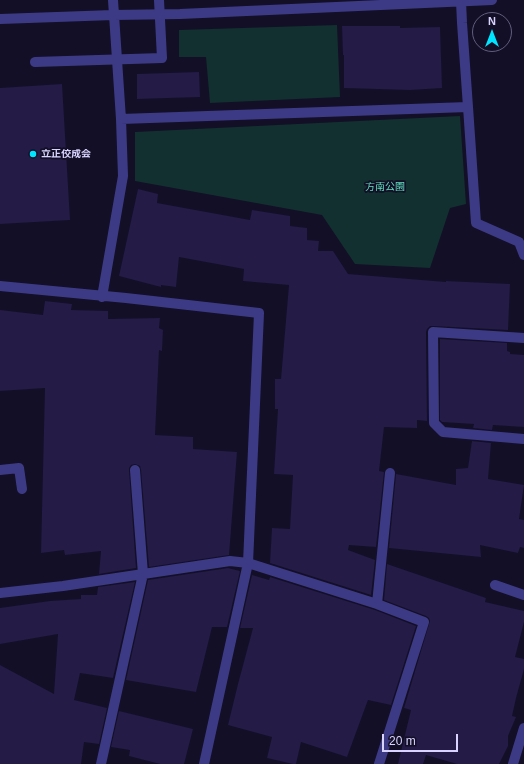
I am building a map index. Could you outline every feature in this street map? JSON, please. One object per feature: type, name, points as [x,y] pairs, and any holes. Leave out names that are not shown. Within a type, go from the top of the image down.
[{"type":"street","points":[[102,297],[123,176],[113,0]]},
{"type":"street","points":[[35,62],[162,58],[159,0]]},
{"type":"street","points":[[0,20],[113,15],[195,14],[492,0]]},
{"type":"street","points":[[461,1],[476,223],[519,242],[524,255]]},
{"type":"street","points":[[120,119],[468,107]]},
{"type":"street","points":[[0,286],[259,313],[248,563],[204,764]]},
{"type":"street","points":[[524,338],[433,332],[434,423],[443,432],[524,439]]},
{"type":"street","points":[[0,470],[20,468],[22,489]]},
{"type":"street","points":[[101,764],[143,574],[135,470]]},
{"type":"street","points":[[377,604],[390,473]]},
{"type":"street","points":[[0,593],[63,586],[230,561],[248,563],[377,604],[424,622],[379,764]]},
{"type":"street","points":[[495,585],[524,596]]},
{"type":"street","points":[[513,764],[524,728]]},
{"type":"green space","points":[[337,25],[340,97],[210,103],[206,57],[179,57],[179,30]]},
{"type":"green space","name":"方南公園","points":[[460,116],[466,204],[450,208],[430,268],[355,264],[322,215],[135,181],[135,132]]},
{"type":"building","points":[[342,26],[400,26],[400,28],[440,27],[442,88],[410,90],[344,88]]},
{"type":"building","points":[[199,72],[200,97],[137,99],[137,74]]},
{"type":"building","name":"立正佼成会","points":[[62,84],[70,220],[0,224],[0,88]]},
{"type":"building","points":[[138,189],[158,194],[157,203],[250,220],[252,210],[290,216],[290,226],[307,228],[307,240],[319,241],[318,251],[333,251],[348,274],[446,282],[510,284],[508,330],[433,326],[430,326],[427,329],[427,421],[417,420],[417,428],[384,427],[379,471],[384,472],[376,547],[349,545],[348,550],[375,560],[371,595],[270,563],[272,528],[290,529],[293,475],[274,474],[278,409],[275,409],[275,379],[281,379],[289,285],[243,281],[244,269],[179,257],[176,287],[161,285],[161,287],[119,276]]},
{"type":"building","points":[[45,301],[72,304],[71,310],[108,311],[108,319],[160,318],[159,328],[163,330],[162,351],[159,350],[155,435],[193,437],[193,449],[237,452],[229,555],[149,567],[141,470],[140,466],[135,464],[131,465],[129,470],[136,568],[99,574],[101,551],[65,555],[64,550],[41,553],[45,388],[0,391],[0,310],[43,315]]},
{"type":"building","points":[[440,339],[507,343],[507,351],[510,352],[510,354],[524,355],[524,427],[493,425],[492,430],[473,428],[474,424],[442,422],[440,420]]},
{"type":"building","points":[[472,441],[491,443],[488,479],[524,485],[519,519],[524,520],[524,548],[520,547],[518,553],[480,545],[481,557],[389,548],[396,474],[456,485],[456,469],[468,468]]},
{"type":"building","points":[[387,564],[486,598],[485,602],[524,611],[524,622],[515,657],[524,659],[524,669],[512,716],[516,717],[508,736],[508,746],[499,764],[457,764],[426,755],[423,764],[398,764],[411,710],[404,708],[430,621],[426,616],[384,600]]},
{"type":"building","points":[[228,568],[240,571],[227,627],[212,627],[196,692],[126,680],[148,580]]},
{"type":"building","points":[[252,575],[269,580],[270,577],[375,610],[416,626],[391,705],[368,700],[347,757],[301,742],[296,764],[267,758],[272,737],[228,725],[253,628],[240,628]]},
{"type":"building","points":[[135,582],[113,678],[80,673],[74,700],[107,708],[99,744],[84,742],[81,764],[0,764],[0,665],[54,694],[58,634],[0,644],[0,608],[50,601],[81,599],[81,595],[97,595],[98,587]]},
{"type":"building","points":[[119,711],[193,729],[184,764],[160,764],[129,756],[130,750],[111,747]]},
{"type":"place","name":"立正佼成会","points":[[33,154]]}]
